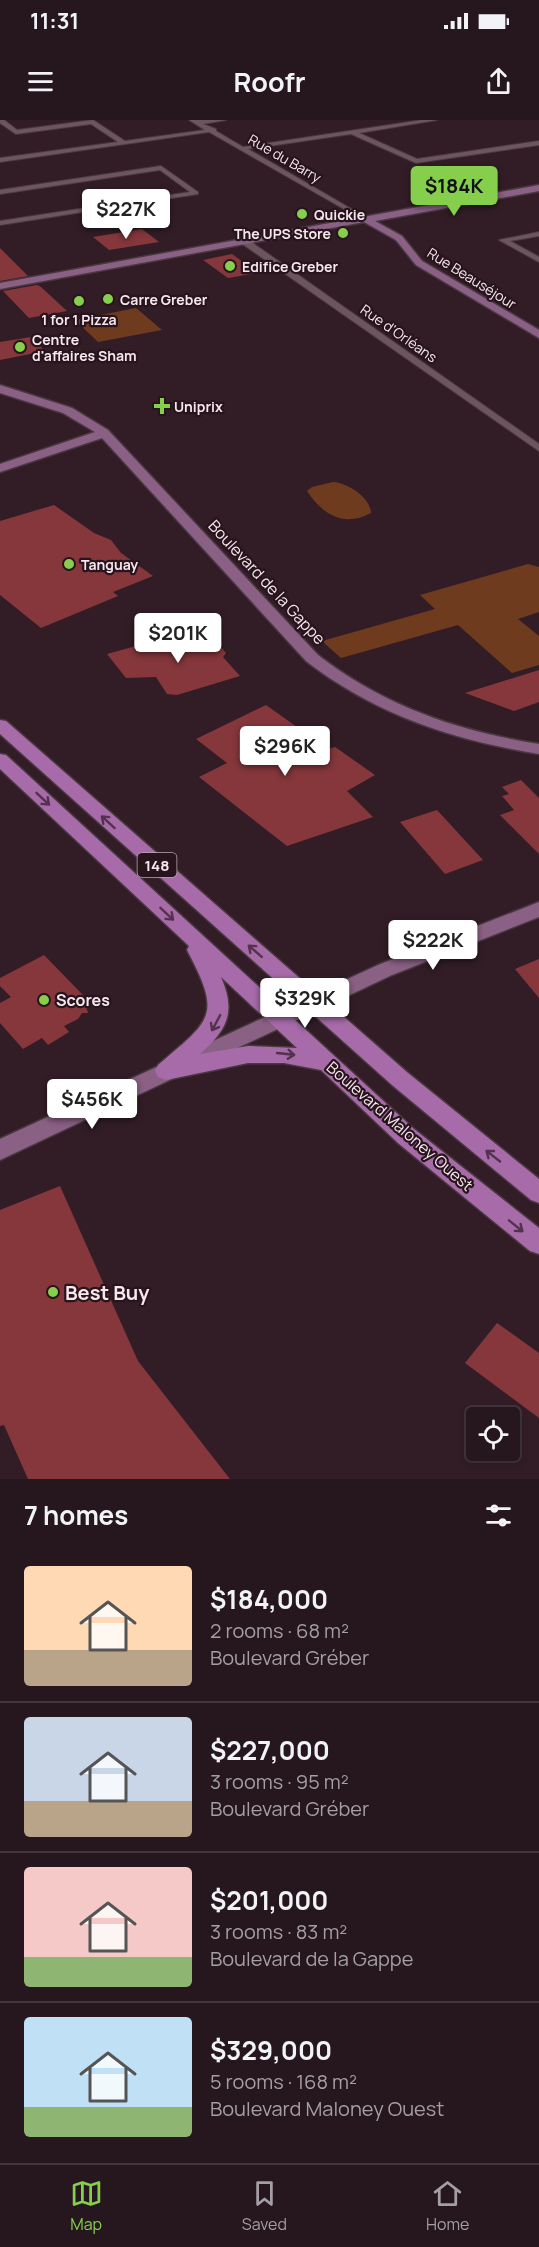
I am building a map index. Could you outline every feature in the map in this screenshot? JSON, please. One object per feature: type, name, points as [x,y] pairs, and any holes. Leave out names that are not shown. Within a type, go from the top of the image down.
[{"type":"main road","name":"148","points":[[0,725],[408,1086],[539,1193]]},
{"type":"main road","name":"Boulevard Maloney Ouest","points":[[0,759],[406,1136],[539,1243]]},
{"type":"main road","points":[[166,1071],[212,1031],[222,1007],[212,976],[187,932]]},
{"type":"main road","points":[[166,1071],[215,1058],[261,1052],[295,1054],[329,1064]]},
{"type":"street","points":[[0,120],[16,132],[91,121],[124,143]]},
{"type":"street","points":[[195,122],[223,120]]},
{"type":"street","points":[[244,148],[434,120]]},
{"type":"street","name":"Rue du Barry","points":[[195,122],[214,130],[364,219]]},
{"type":"street","points":[[0,160],[214,130]]},
{"type":"street","points":[[352,132],[416,161],[539,143]]},
{"type":"street","points":[[0,192],[161,168],[196,193],[0,223]]},
{"type":"street","points":[[0,286],[539,188]]},
{"type":"street","name":"Rue Beauséjour","points":[[364,219],[399,238],[419,263],[539,335]]},
{"type":"street","points":[[539,234],[503,240],[539,260]]},
{"type":"street","name":"Rue d'Orléans","points":[[244,241],[539,448]]},
{"type":"street","points":[[0,281],[82,270]]},
{"type":"street","name":"Boulevard de la Gappe","points":[[0,389],[65,409],[87,420],[104,433],[312,658],[334,677],[378,703],[410,716],[480,738],[539,749]]},
{"type":"street","points":[[0,468],[104,433]]},
{"type":"street","points":[[0,1150],[385,970],[539,909]]},
{"type":"shaded area","points":[[136,308],[162,330],[98,342],[75,320]]},
{"type":"shaded area","points":[[333,482],[345,485],[362,496],[370,507],[371,513],[352,519],[343,519],[327,512],[307,491],[312,487]]},
{"type":"shaded area","points":[[528,564],[539,567],[539,612],[518,619],[539,636],[539,665],[512,673],[458,625],[341,658],[322,641],[435,609],[420,595]]},
{"type":"building","points":[[142,229],[159,242],[109,250],[93,237]]},
{"type":"building","points":[[0,248],[28,276],[0,281]]},
{"type":"building","name":"Edifice Greber","points":[[232,254],[258,273],[228,278],[203,260]]},
{"type":"building","points":[[37,285],[67,311],[29,318],[3,291]]},
{"type":"building","name":"Centre d'affaires Sham","points":[[31,337],[45,351],[0,360],[0,342]]},
{"type":"building","name":"Tanguay","points":[[54,505],[94,533],[111,540],[121,553],[153,576],[113,592],[118,596],[41,628],[0,595],[0,521]]},
{"type":"building","points":[[201,633],[211,635],[226,653],[223,657],[240,676],[177,695],[167,694],[156,677],[126,678],[107,654],[136,646],[147,649]]},
{"type":"building","points":[[539,670],[539,702],[514,711],[465,693]]},
{"type":"building","points":[[266,705],[328,749],[335,747],[375,775],[347,791],[373,817],[287,846],[199,777],[227,763],[196,739]]},
{"type":"building","points":[[521,780],[539,798],[539,854],[500,815],[514,810],[502,796],[509,794],[502,787]]},
{"type":"building","points":[[437,810],[483,860],[445,874],[400,822]]},
{"type":"building","name":"Scores","points":[[44,955],[83,995],[88,1013],[82,1013],[78,1019],[64,1026],[69,1032],[48,1045],[42,1038],[23,1049],[0,1023],[0,1003],[11,997],[0,986],[0,978]]},
{"type":"building","points":[[539,959],[539,998],[515,969]]},
{"type":"building","points":[[60,1186],[138,1361],[230,1479],[28,1479],[4,1425],[0,1426],[0,1210]]},
{"type":"building","points":[[497,1323],[539,1353],[539,1418],[465,1363]]},
{"type":"place","name":"Quickie","points":[[302,214]]},
{"type":"place","name":"The UPS Store","points":[[343,233]]},
{"type":"place","name":"Edifice Greber","points":[[230,266]]},
{"type":"place","name":"Carre Greber","points":[[108,299]]},
{"type":"place","name":"1 for 1 Pizza","points":[[79,301]]},
{"type":"place","name":"Centre d'affaires Sham","points":[[20,347]]},
{"type":"place","name":"Uniprix","points":[[162,406]]},
{"type":"place","name":"Tanguay","points":[[69,564]]},
{"type":"place","name":"Scores","points":[[44,1000]]},
{"type":"place","name":"Best Buy","points":[[53,1292]]}]
